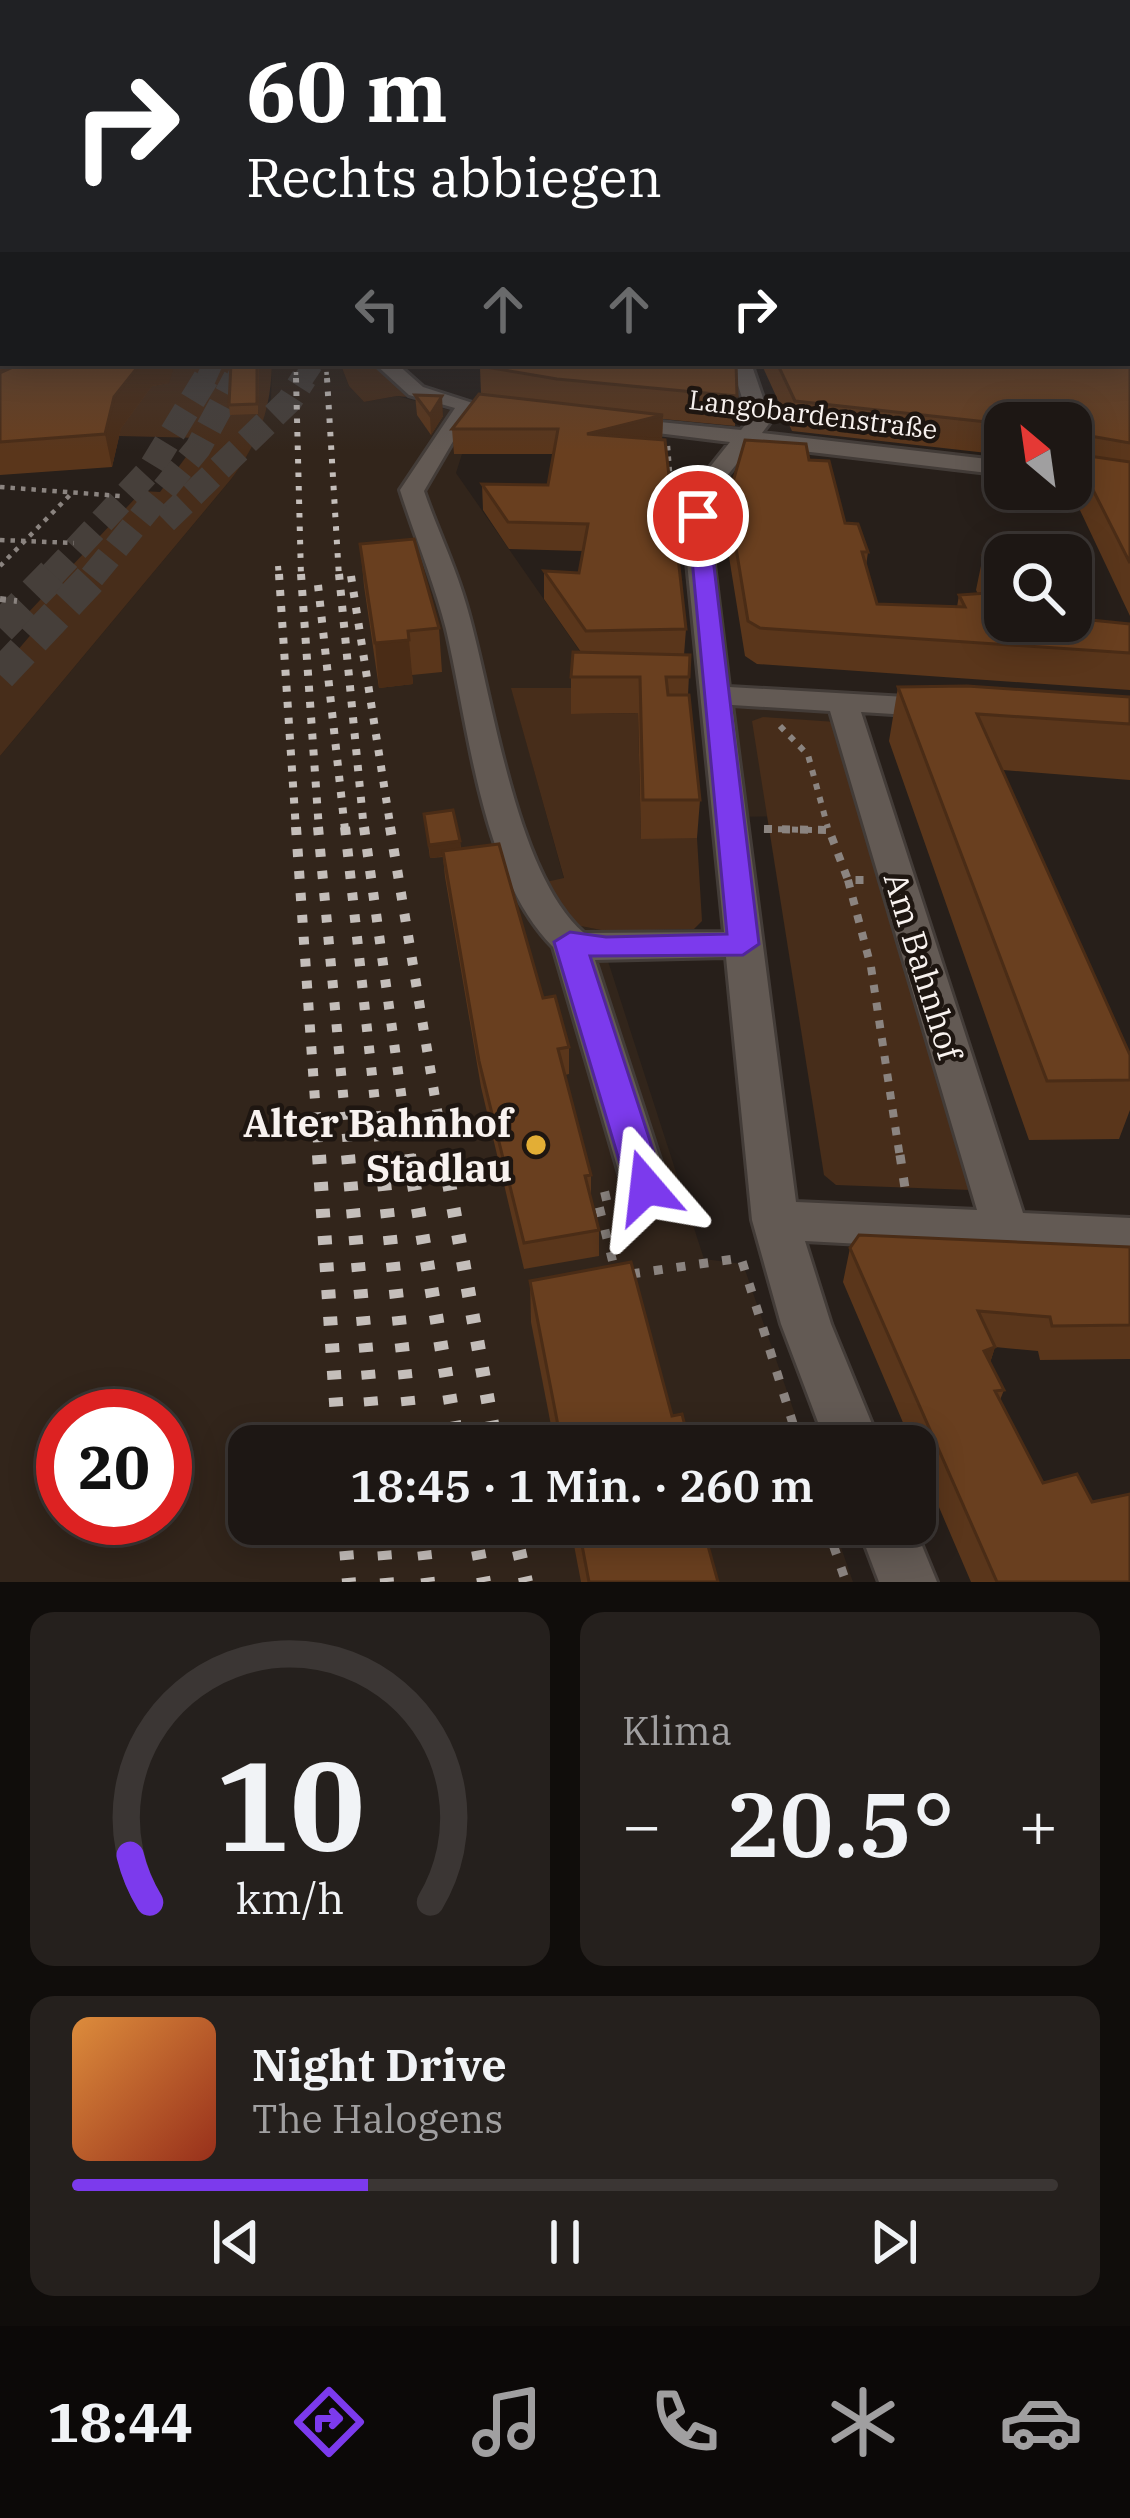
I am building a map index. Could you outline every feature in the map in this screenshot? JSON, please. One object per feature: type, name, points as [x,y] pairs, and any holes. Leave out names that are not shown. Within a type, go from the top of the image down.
[{"type":"street","points":[[387,366],[416,391],[481,407],[457,416],[431,472],[412,490],[453,602],[499,793],[523,866],[547,918],[570,942],[646,1187]]},
{"type":"street","points":[[742,366],[760,421],[719,464],[702,493],[698,516],[704,681],[743,944],[775,1220],[806,1324],[846,1425]]},
{"type":"street","name":"Langobardenstraße","points":[[590,419],[984,465]]},
{"type":"street","points":[[704,681],[842,701],[975,710]]},
{"type":"street","name":"Am Bahnhof","points":[[842,701],[1006,1232]]},
{"type":"street","points":[[570,942],[606,948],[743,944]]},
{"type":"street","points":[[775,1220],[1130,1238]]},
{"type":"street","points":[[893,1545],[908,1582]]},
{"type":"path","points":[[661,434],[667,441],[676,494]]},
{"type":"path","points":[[670,465],[689,467]]},
{"type":"path","points":[[0,488],[120,496]]},
{"type":"path","points":[[0,566],[32,540],[71,494]]},
{"type":"path","points":[[0,541],[74,543]]},
{"type":"path","points":[[0,599],[17,601]]},
{"type":"path","points":[[771,723],[793,730],[803,745],[848,880],[871,967],[905,1188]]},
{"type":"path","points":[[764,829],[829,830]]},
{"type":"path","points":[[848,880],[896,879]]},
{"type":"path","points":[[646,1187],[597,1198],[617,1276],[741,1258],[793,1425]]},
{"type":"path","points":[[833,1545],[846,1582]]},
{"type":"shaded area","points":[[82,366],[272,366],[266,410],[232,478],[0,756],[0,671],[45,618],[26,615],[142,491],[160,492],[200,438],[0,433],[0,406]]},
{"type":"shaded area","points":[[272,366],[341,366],[349,386],[364,402],[397,396],[460,413],[468,435],[456,473],[584,657],[584,688],[512,689],[564,879],[547,882],[570,924],[606,931],[607,958],[704,1259],[743,1264],[799,1425],[228,1425],[228,1545],[840,1545],[853,1582],[0,1582],[0,756],[232,478],[271,399]]},
{"type":"shaded area","points":[[341,366],[380,366],[393,383],[427,399],[397,396],[364,402],[349,386]]},
{"type":"shaded area","points":[[511,688],[573,688],[572,714],[638,713],[641,838],[697,838],[702,921],[694,929],[606,931],[570,924],[546,882],[564,878]]},
{"type":"shaded area","points":[[716,695],[842,701],[876,815],[729,817]]},
{"type":"shaded area","points":[[763,717],[836,722],[971,1190],[836,1185],[824,1175],[752,721]]},
{"type":"building","points":[[15,366],[139,366],[114,397],[105,434],[0,442],[0,373]]},
{"type":"building","points":[[231,366],[257,366],[257,404],[229,405]]},
{"type":"building","points":[[480,366],[736,366],[737,396],[557,379]]},
{"type":"building","points":[[778,366],[1130,366],[1130,443],[1092,436],[1092,402],[984,402],[984,422],[795,401]]},
{"type":"building","points":[[479,394],[663,415],[587,434],[665,440],[686,629],[586,631],[544,571],[579,573],[588,524],[508,522],[482,484],[548,485],[558,429],[452,429]]},
{"type":"building","points":[[415,395],[442,396],[430,415]]},
{"type":"building","points":[[745,440],[806,444],[809,460],[829,461],[845,523],[858,524],[877,604],[965,607],[959,595],[984,593],[984,642],[1092,642],[1092,620],[1130,624],[1130,653],[760,628],[748,621],[728,499]]},
{"type":"building","points":[[1092,456],[1130,462],[1130,563],[1092,488]]},
{"type":"building","points":[[414,539],[439,628],[408,631],[409,640],[375,643],[360,544]]},
{"type":"building","points":[[573,652],[690,655],[689,677],[666,677],[668,695],[689,695],[700,800],[643,800],[640,677],[571,677]]},
{"type":"building","points":[[967,686],[1130,697],[1130,724],[977,714],[1130,1055],[1130,1080],[1047,1081],[898,687]]},
{"type":"building","points":[[453,810],[460,841],[429,845],[424,814]]},
{"type":"building","name":"Alter Bahnhof Stadlau","points":[[499,844],[543,998],[555,996],[569,1047],[558,1049],[591,1175],[585,1176],[599,1230],[524,1243],[479,1061],[443,851]]},
{"type":"building","points":[[859,1235],[1130,1247],[1130,1325],[1052,1326],[1050,1317],[978,1311],[995,1347],[984,1351],[1004,1390],[995,1391],[1043,1483],[1077,1474],[1092,1502],[1130,1494],[1130,1582],[997,1582],[936,1443],[936,1425],[928,1425],[850,1248]]},
{"type":"building","points":[[631,1262],[672,1416],[682,1414],[685,1425],[558,1425],[530,1281]]},
{"type":"building","points":[[582,1545],[708,1545],[718,1582],[589,1582]]},
{"type":"tunnel","points":[[205,381],[212,366]]},
{"type":"tunnel","points":[[235,381],[242,366]]},
{"type":"tunnel","points":[[304,378],[312,366]]},
{"type":"tunnel","points":[[50,577],[150,470],[206,378]]},
{"type":"tunnel","points":[[92,577],[198,448],[236,378]]},
{"type":"tunnel","points":[[165,521],[290,400],[304,378]]},
{"type":"tunnel","points":[[0,628],[53,574]]},
{"type":"tunnel","points":[[0,675],[95,574]]},
{"type":"railway","points":[[296,366],[296,378]]},
{"type":"railway","points":[[326,366],[327,381]]},
{"type":"railway","points":[[296,378],[301,577]]},
{"type":"railway","points":[[327,378],[339,577]]},
{"type":"railway","points":[[278,566],[279,577]]},
{"type":"railway","points":[[279,574],[296,830]]},
{"type":"railway","points":[[301,574],[319,830]]},
{"type":"railway","points":[[339,574],[364,830]]},
{"type":"railway","points":[[351,576],[391,830]]},
{"type":"railway","points":[[318,585],[345,830]]},
{"type":"railway","points":[[296,827],[319,1158]]},
{"type":"railway","points":[[318,827],[349,1158]]},
{"type":"railway","points":[[345,827],[381,1158]]},
{"type":"railway","points":[[364,827],[410,1158]]},
{"type":"railway","points":[[390,827],[445,1158]]},
{"type":"railway","points":[[319,1155],[338,1425]]},
{"type":"railway","points":[[348,1155],[373,1425]]},
{"type":"railway","points":[[381,1155],[411,1425]]},
{"type":"railway","points":[[409,1155],[454,1425]]},
{"type":"railway","points":[[444,1155],[492,1425]]},
{"type":"railway","points":[[346,1545],[349,1582]]},
{"type":"railway","points":[[384,1545],[387,1582]]},
{"type":"railway","points":[[424,1545],[428,1582]]},
{"type":"railway","points":[[477,1545],[484,1582]]},
{"type":"railway","points":[[518,1545],[526,1582]]},
{"type":"place","name":"Alter Bahnhof Stadlau","points":[[536,1145]]},
{"type":"route","points":[[646,1187],[570,942],[606,948],[743,944],[698,516]]}]
